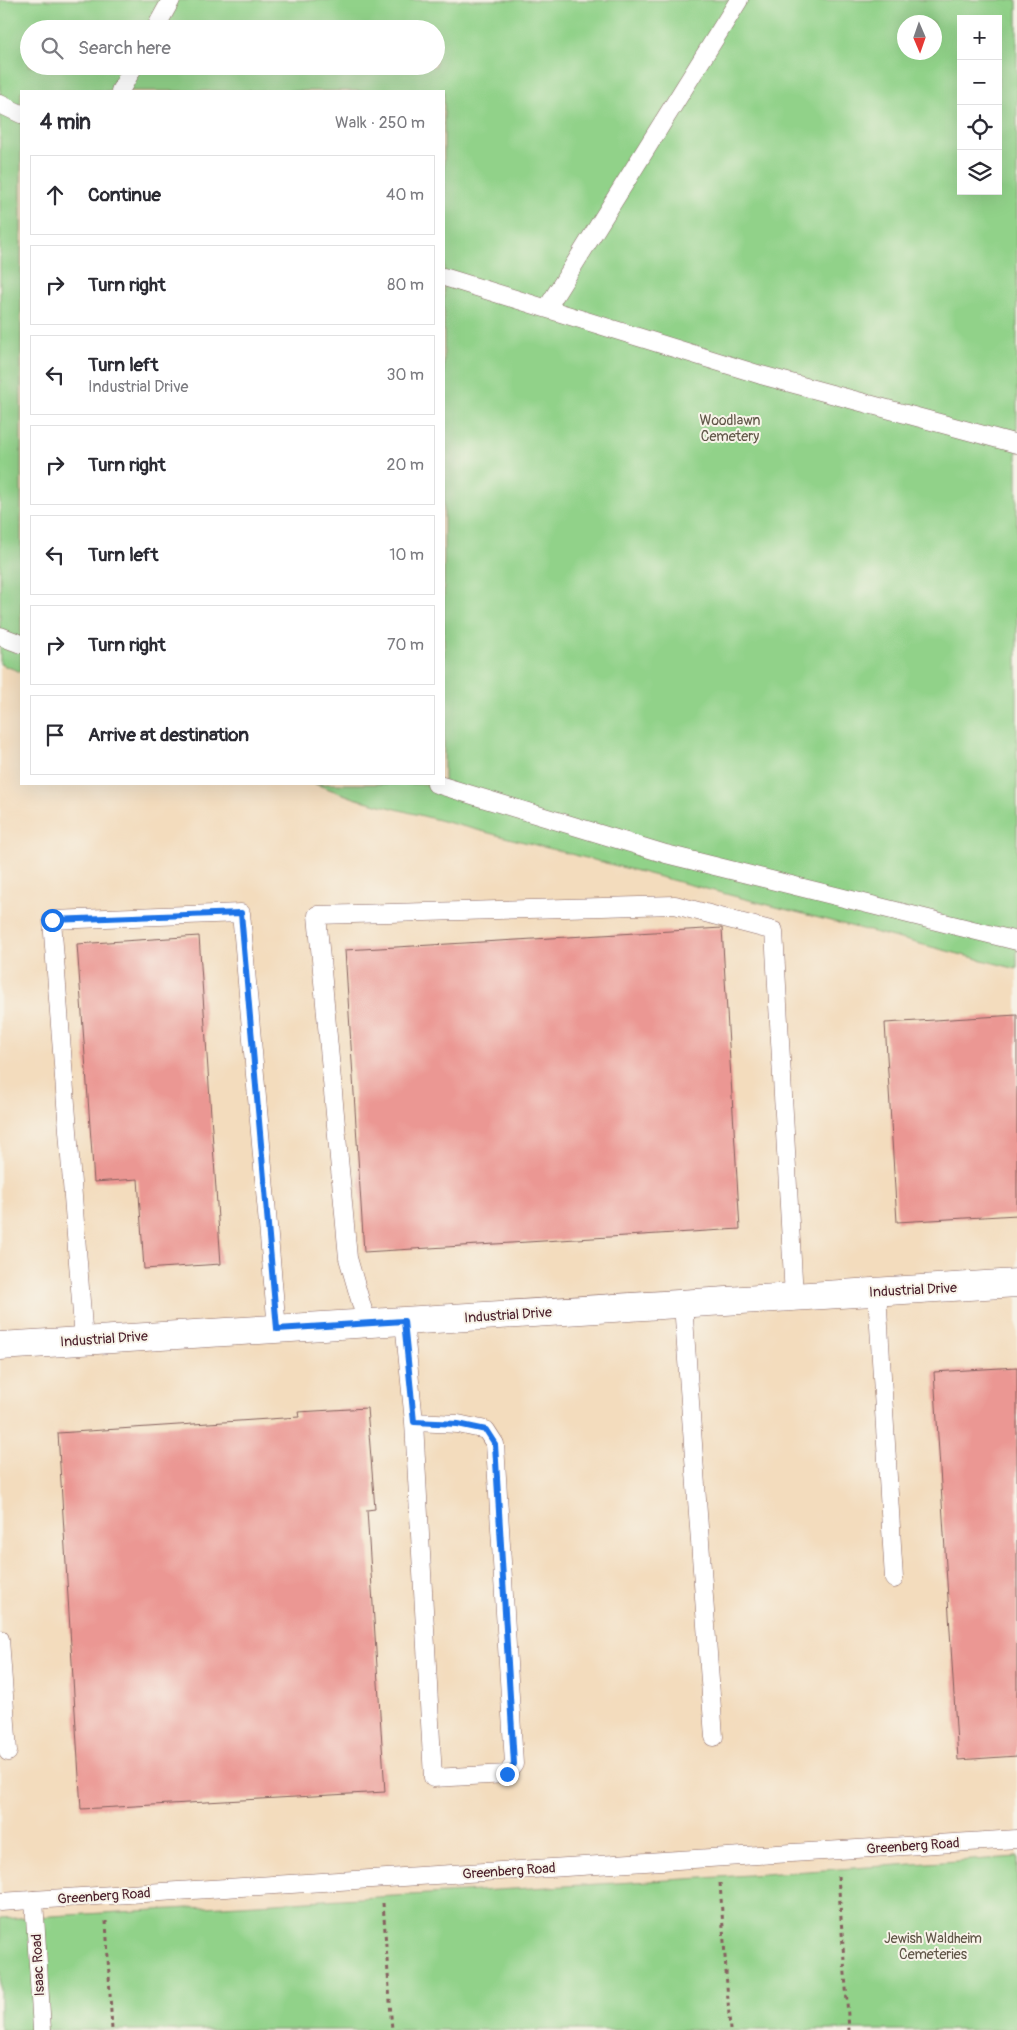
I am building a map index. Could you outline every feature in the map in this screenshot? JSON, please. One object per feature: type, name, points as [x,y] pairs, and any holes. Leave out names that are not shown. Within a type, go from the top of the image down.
[{"type":"street","name":"Industrial Drive","points":[[0,1346],[1017,1283]]},
{"type":"lane","points":[[160,20],[171,0]]},
{"type":"lane","points":[[547,308],[739,0]]},
{"type":"lane","points":[[121,90],[129,75]]},
{"type":"lane","points":[[0,104],[20,114]]},
{"type":"lane","points":[[445,277],[761,375],[1017,444]]},
{"type":"lane","points":[[0,636],[20,644]]},
{"type":"lane","points":[[439,785],[666,854],[1017,941]]},
{"type":"lane","points":[[367,1324],[348,1258],[317,915],[674,904],[774,932],[794,1297]]},
{"type":"lane","points":[[84,1341],[52,920],[241,913],[277,1329]]},
{"type":"lane","points":[[877,1292],[894,1579]]},
{"type":"lane","points":[[683,1304],[714,1737]]},
{"type":"lane","points":[[404,1321],[414,1422],[433,1778],[507,1774],[514,1764],[495,1444],[486,1430],[458,1424],[414,1422]]},
{"type":"lane","points":[[0,1639],[8,1752]]},
{"type":"lane","name":"Greenberg Road","points":[[0,1902],[1017,1839]]},
{"type":"lane","name":"Isaac Road","points":[[34,1900],[42,2030]]},
{"type":"path","points":[[837,1850],[849,2030]]},
{"type":"path","points":[[718,1858],[730,2030]]},
{"type":"path","points":[[381,1878],[392,2030]]},
{"type":"path","points":[[104,1895],[112,2030]]},
{"type":"green space","name":"Woodlawn Cemetery","points":[[0,0],[1017,0],[1017,969],[357,799],[318,785],[445,785],[445,90],[20,90],[20,672],[0,664]]},
{"type":"green space","name":"Jewish Waldheim Cemeteries","points":[[1017,1857],[1017,2030],[0,2030],[0,1919],[719,1877]]},
{"type":"building","points":[[722,928],[740,1229],[364,1252],[345,950]]},
{"type":"building","points":[[199,936],[221,1264],[144,1269],[138,1179],[94,1182],[77,944]]},
{"type":"building","points":[[1017,1015],[1017,1215],[897,1222],[885,1023]]},
{"type":"building","points":[[1017,1367],[1017,1756],[958,1760],[934,1372]]},
{"type":"building","points":[[367,1408],[375,1509],[367,1510],[385,1792],[81,1809],[58,1433],[299,1417],[298,1412]]},
{"type":"route","points":[[52,920],[241,913],[277,1329],[404,1321],[414,1422],[458,1424],[486,1430],[495,1444],[514,1764],[507,1774]]}]
